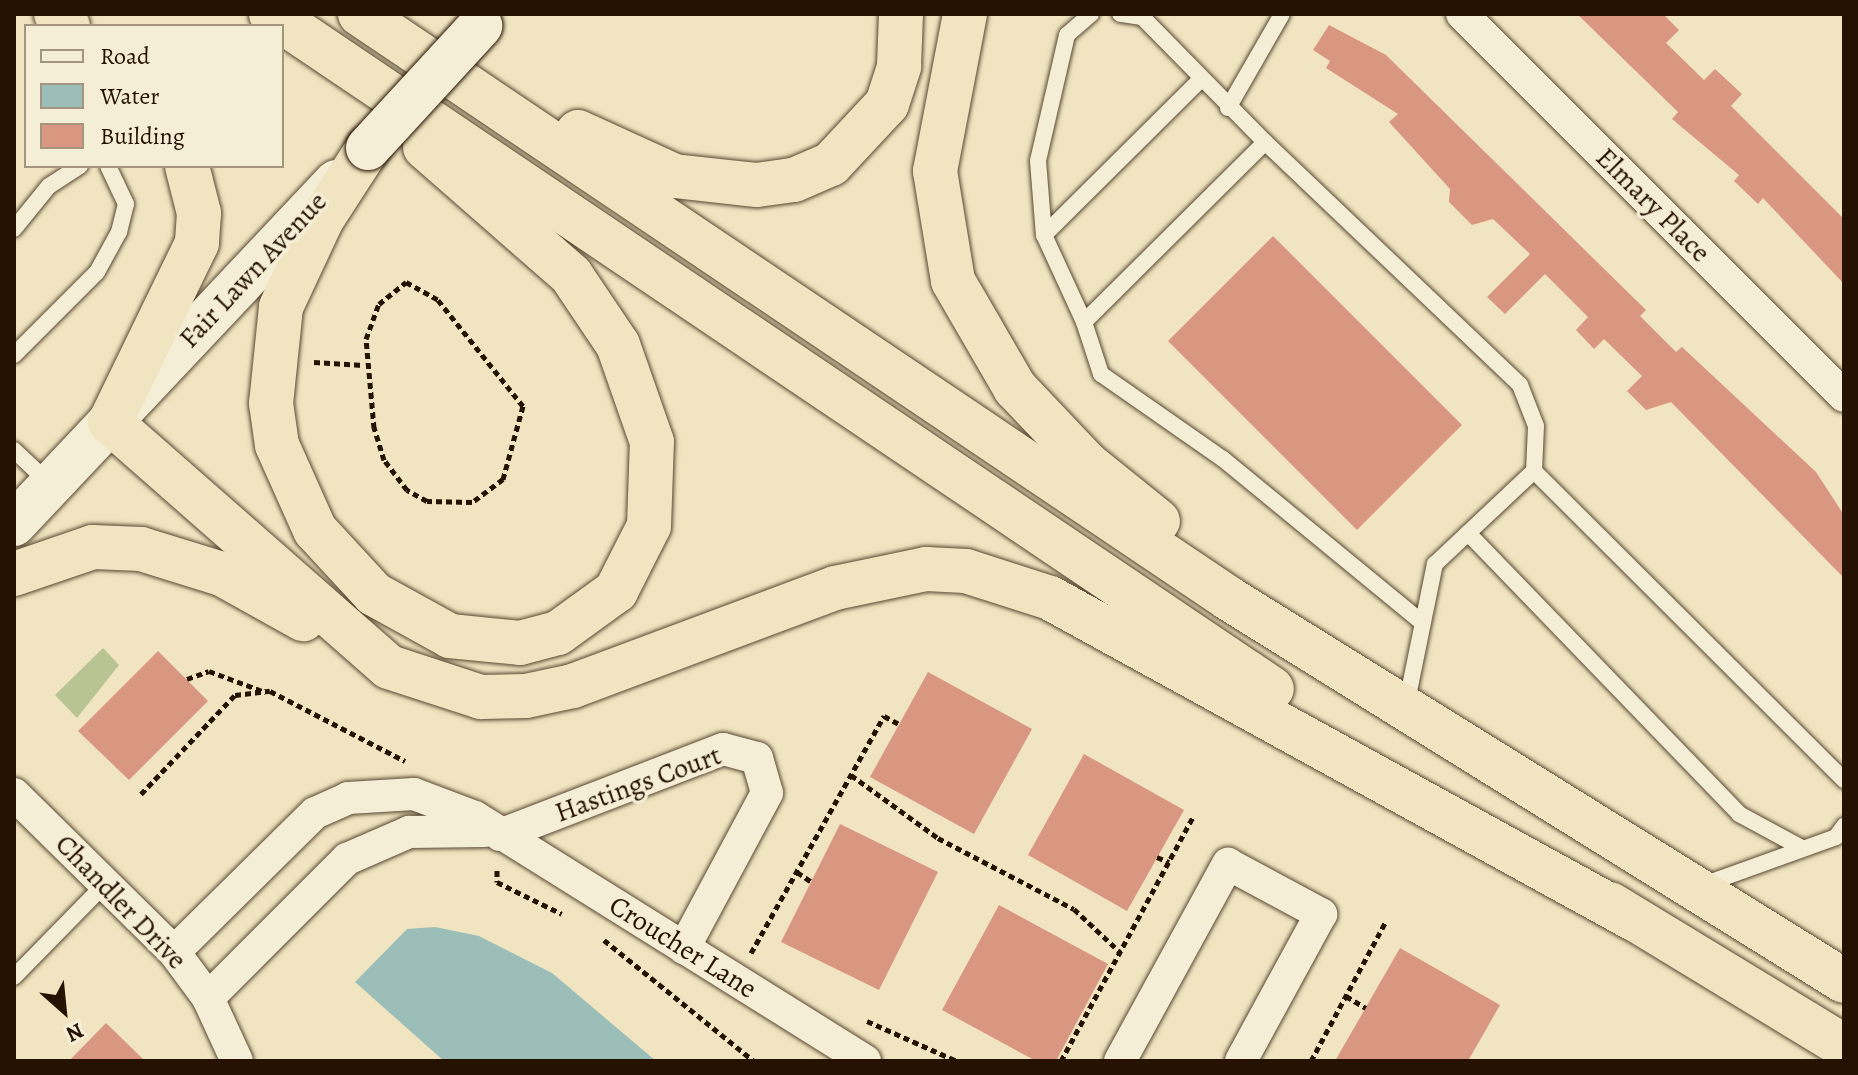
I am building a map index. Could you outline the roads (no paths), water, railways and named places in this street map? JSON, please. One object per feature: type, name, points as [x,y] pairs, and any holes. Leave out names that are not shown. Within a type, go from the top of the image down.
[{"type":"highway","points":[[360,14],[1398,706],[1844,981]]},
{"type":"highway","points":[[375,14],[635,162],[701,181],[757,185],[831,164],[864,137],[887,104],[899,66],[901,14]]},
{"type":"highway","points":[[965,14],[939,133],[936,209],[953,281],[988,352],[1087,464],[1398,706]]},
{"type":"highway","points":[[284,24],[1194,639],[1634,919],[1844,1046]]},
{"type":"highway","points":[[284,30],[537,241],[571,275],[618,345],[652,442],[649,526],[616,591],[558,633],[483,642],[411,619],[343,564],[295,492],[271,403],[281,307],[311,240],[368,148]]},
{"type":"highway","points":[[188,168],[199,213],[197,243],[110,422],[389,667]]},
{"type":"highway","points":[[14,574],[93,547],[183,558],[389,667],[481,697],[526,696],[573,686],[835,588],[926,569],[966,571],[1050,598],[1634,919]]},
{"type":"main road","name":"Fair Lawn Avenue","points":[[14,523],[489,18]]},
{"type":"street","name":"Elmary Place","points":[[1462,14],[1844,396]]},
{"type":"street","name":"Hastings Court","points":[[500,835],[723,749],[757,758],[767,793],[684,948]]},
{"type":"street","name":"Chandler Drive","points":[[14,794],[174,952],[208,998],[237,1061]]},
{"type":"street","name":"Croucher Lane","points":[[174,952],[289,834],[348,798],[414,794],[444,802],[500,835],[865,1061]]},
{"type":"street","name":"Croucher Lane","points":[[208,998],[319,884],[377,843],[442,827],[500,835]]},
{"type":"street","points":[[1120,1061],[1228,864],[1321,914],[1241,1061]]},
{"type":"lane","points":[[1091,14],[1067,35],[1038,161],[1044,235],[1084,322],[1101,374],[1223,459],[1420,621]]},
{"type":"lane","points":[[1120,14],[1142,17],[1228,108],[1520,385],[1536,426],[1534,471],[1435,564],[1398,706]]},
{"type":"lane","points":[[1228,108],[1282,14]]},
{"type":"lane","points":[[1044,235],[1200,80]]},
{"type":"lane","points":[[1084,322],[1265,142]]},
{"type":"lane","points":[[14,229],[49,186],[77,168]]},
{"type":"lane","points":[[14,355],[97,272],[119,232],[126,204],[109,168]]},
{"type":"lane","points":[[14,450],[51,485]]},
{"type":"lane","points":[[1534,471],[1844,780]]},
{"type":"lane","points":[[1468,533],[1739,814],[1802,848]]},
{"type":"lane","points":[[1694,888],[1836,837],[1844,826]]},
{"type":"lane","points":[[14,977],[106,883]]},
{"type":"water","points":[[435,927],[479,936],[552,973],[656,1061],[444,1061],[355,982],[407,929]]}]
